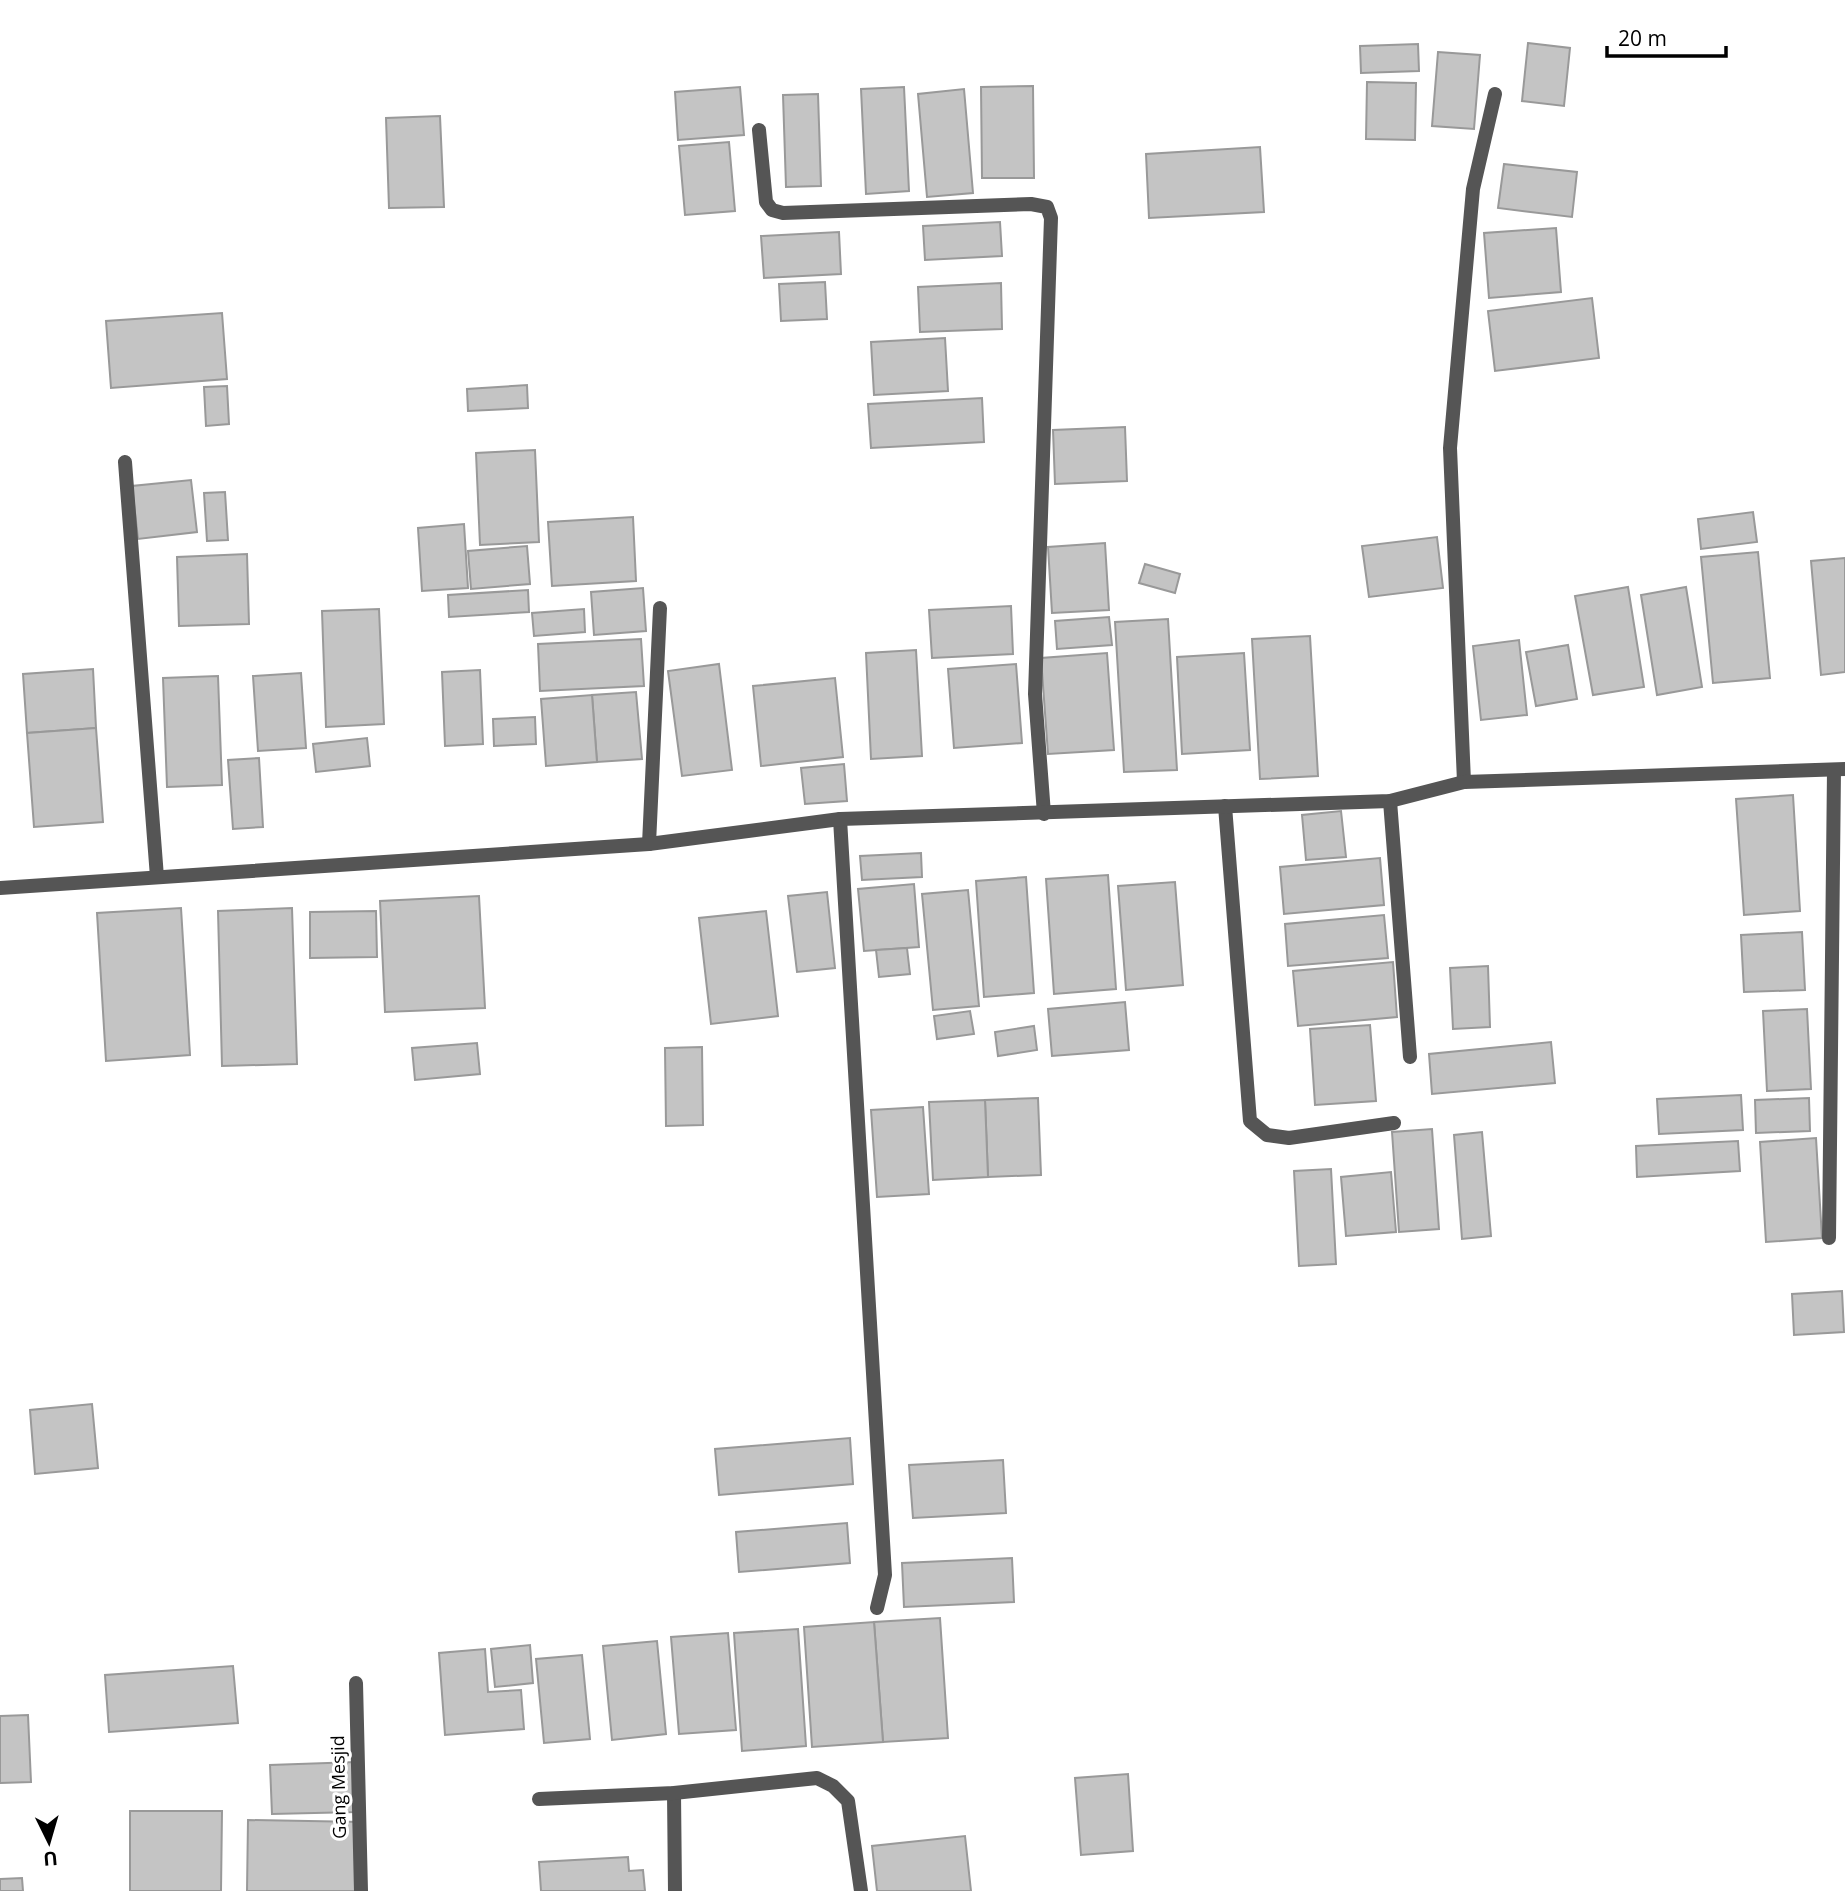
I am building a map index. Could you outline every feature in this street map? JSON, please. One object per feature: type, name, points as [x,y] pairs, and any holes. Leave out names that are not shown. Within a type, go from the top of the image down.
[{"type":"street","points":[[1464,782],[1450,448],[1474,189],[1495,94]]},
{"type":"street","points":[[760,130],[766,202],[772,210],[783,213],[1031,204],[1047,207],[1051,218],[1035,694],[1044,814]]},
{"type":"street","points":[[125,462],[157,877]]},
{"type":"street","points":[[649,844],[660,608]]},
{"type":"street","points":[[0,887],[649,844],[840,819],[1391,801],[1464,782],[1840,770],[1829,1238]]},
{"type":"street","points":[[1391,801],[1410,1057]]},
{"type":"street","points":[[1225,806],[1250,1121],[1267,1135],[1289,1139],[1394,1123]]},
{"type":"street","points":[[840,819],[885,1575],[877,1608]]},
{"type":"street","name":"Gang Mesjid","points":[[356,1683],[361,1891]]},
{"type":"street","points":[[539,1799],[674,1793],[817,1779],[833,1786],[848,1801],[861,1891]]},
{"type":"street","points":[[674,1793],[675,1891]]},
{"type":"building","points":[[1528,43],[1570,48],[1564,106],[1522,101]]},
{"type":"building","points":[[1418,44],[1419,71],[1361,73],[1360,46]]},
{"type":"building","points":[[1438,52],[1480,55],[1474,129],[1432,126]]},
{"type":"building","points":[[1367,82],[1416,83],[1415,140],[1366,139]]},
{"type":"building","points":[[1033,86],[1034,178],[982,178],[981,87]]},
{"type":"building","points":[[740,87],[744,135],[678,140],[675,92]]},
{"type":"building","points":[[904,87],[909,191],[866,194],[861,89]]},
{"type":"building","points":[[964,89],[973,193],[927,197],[918,94]]},
{"type":"building","points":[[818,94],[821,186],[786,187],[783,95]]},
{"type":"building","points":[[440,116],[444,207],[389,208],[386,118]]},
{"type":"building","points":[[729,142],[735,211],[685,215],[679,146]]},
{"type":"building","points":[[1260,147],[1264,212],[1149,218],[1146,154]]},
{"type":"building","points":[[1504,164],[1577,172],[1572,217],[1498,208]]},
{"type":"building","points":[[1000,222],[1002,256],[925,260],[923,226]]},
{"type":"building","points":[[1556,228],[1561,292],[1489,298],[1484,233]]},
{"type":"building","points":[[839,232],[841,274],[764,278],[761,236]]},
{"type":"building","points":[[825,282],[827,319],[781,321],[779,284]]},
{"type":"building","points":[[1001,283],[1002,329],[920,332],[918,287]]},
{"type":"building","points":[[1592,298],[1599,358],[1495,371],[1488,311]]},
{"type":"building","points":[[222,313],[227,379],[111,388],[106,321]]},
{"type":"building","points":[[945,338],[948,391],[874,395],[871,342]]},
{"type":"building","points":[[527,385],[528,408],[468,411],[467,389]]},
{"type":"building","points":[[227,386],[229,424],[206,426],[204,387]]},
{"type":"building","points":[[982,398],[984,442],[871,448],[868,404]]},
{"type":"building","points":[[1125,427],[1127,481],[1055,484],[1053,430]]},
{"type":"building","points":[[535,450],[539,542],[480,545],[476,453]]},
{"type":"building","points":[[191,480],[197,532],[138,539],[132,486]]},
{"type":"building","points":[[225,492],[228,540],[207,541],[204,493]]},
{"type":"building","points":[[1753,512],[1757,542],[1701,549],[1698,519]]},
{"type":"building","points":[[633,517],[636,581],[552,586],[548,522]]},
{"type":"building","points":[[464,524],[468,588],[422,591],[418,528]]},
{"type":"building","points":[[1437,537],[1443,588],[1369,597],[1362,546]]},
{"type":"building","points":[[1105,543],[1109,610],[1052,613],[1048,547]]},
{"type":"building","points":[[527,546],[530,584],[471,589],[468,551]]},
{"type":"building","points":[[1758,552],[1770,678],[1713,683],[1701,557]]},
{"type":"building","points":[[247,554],[249,624],[179,626],[177,557]]},
{"type":"building","points":[[1845,558],[1845,672],[1821,675],[1811,561]]},
{"type":"building","points":[[1145,564],[1180,574],[1175,593],[1139,583]]},
{"type":"building","points":[[1628,587],[1644,687],[1593,695],[1575,596]]},
{"type":"building","points":[[1686,587],[1702,687],[1657,695],[1641,595]]},
{"type":"building","points":[[643,588],[646,631],[594,635],[591,592]]},
{"type":"building","points":[[528,590],[529,612],[449,617],[448,595]]},
{"type":"building","points":[[1011,606],[1013,654],[932,658],[929,610]]},
{"type":"building","points":[[379,609],[384,724],[326,727],[322,611]]},
{"type":"building","points":[[584,609],[585,632],[534,636],[532,613]]},
{"type":"building","points":[[1109,617],[1112,645],[1057,649],[1055,621]]},
{"type":"building","points":[[1168,619],[1177,770],[1124,772],[1115,622]]},
{"type":"building","points":[[1310,636],[1318,776],[1260,779],[1252,639]]},
{"type":"building","points":[[641,639],[644,686],[540,691],[538,644]]},
{"type":"building","points":[[1519,640],[1527,715],[1481,720],[1473,646]]},
{"type":"building","points":[[1568,645],[1577,699],[1536,706],[1526,652]]},
{"type":"building","points":[[916,650],[922,756],[871,759],[866,653]]},
{"type":"building","points":[[1107,653],[1114,750],[1048,754],[1041,658]]},
{"type":"building","points":[[1244,653],[1250,750],[1182,754],[1177,657]]},
{"type":"building","points":[[719,664],[732,770],[682,776],[668,671]]},
{"type":"building","points":[[1016,664],[1022,743],[954,748],[948,669]]},
{"type":"building","points":[[93,669],[96,728],[27,733],[23,674]]},
{"type":"building","points":[[480,670],[483,744],[445,746],[442,672]]},
{"type":"building","points":[[301,673],[306,748],[258,751],[253,676]]},
{"type":"building","points":[[218,676],[222,785],[167,787],[163,678]]},
{"type":"building","points":[[835,678],[843,757],[761,766],[753,686]]},
{"type":"building","points":[[636,692],[642,759],[597,762],[592,695]]},
{"type":"building","points":[[592,695],[597,762],[546,766],[541,699]]},
{"type":"building","points":[[535,717],[536,744],[494,746],[493,719]]},
{"type":"building","points":[[96,728],[103,822],[34,827],[27,733]]},
{"type":"building","points":[[367,738],[370,766],[316,772],[313,744]]},
{"type":"building","points":[[259,758],[263,827],[233,829],[228,760]]},
{"type":"building","points":[[844,764],[847,801],[805,804],[801,768]]},
{"type":"building","points":[[1793,795],[1800,911],[1744,915],[1736,799]]},
{"type":"building","points":[[1341,811],[1346,857],[1306,860],[1302,815]]},
{"type":"building","points":[[921,853],[922,877],[862,880],[860,856]]},
{"type":"building","points":[[1380,858],[1384,905],[1284,914],[1280,867]]},
{"type":"building","points":[[1108,875],[1116,989],[1054,994],[1046,879]]},
{"type":"building","points":[[1026,877],[1034,993],[984,997],[976,881]]},
{"type":"building","points":[[1175,882],[1183,985],[1126,990],[1118,886]]},
{"type":"building","points":[[914,884],[919,947],[864,951],[858,889]]},
{"type":"building","points":[[968,890],[979,1006],[933,1010],[922,894]]},
{"type":"building","points":[[827,892],[835,968],[797,972],[788,896]]},
{"type":"building","points":[[479,896],[485,1008],[385,1012],[380,901]]},
{"type":"building","points":[[181,908],[190,1055],[106,1061],[97,913]]},
{"type":"building","points":[[292,908],[297,1064],[222,1066],[218,911]]},
{"type":"building","points":[[376,911],[377,957],[310,958],[310,912]]},
{"type":"building","points":[[766,911],[778,1016],[711,1024],[699,918]]},
{"type":"building","points":[[1384,915],[1388,958],[1288,966],[1285,924]]},
{"type":"building","points":[[1802,932],[1805,990],[1744,992],[1741,935]]},
{"type":"building","points":[[907,948],[910,974],[879,977],[876,950]]},
{"type":"building","points":[[1393,962],[1397,1017],[1298,1026],[1293,971]]},
{"type":"building","points":[[1488,966],[1490,1027],[1453,1029],[1450,968]]},
{"type":"building","points":[[1125,1002],[1129,1050],[1052,1056],[1048,1009]]},
{"type":"building","points":[[1807,1009],[1811,1089],[1767,1091],[1763,1011]]},
{"type":"building","points":[[970,1011],[974,1034],[937,1039],[934,1016]]},
{"type":"building","points":[[1370,1025],[1376,1101],[1315,1105],[1310,1029]]},
{"type":"building","points":[[1034,1026],[1037,1050],[998,1056],[995,1032]]},
{"type":"building","points":[[1551,1042],[1555,1083],[1432,1094],[1429,1054]]},
{"type":"building","points":[[477,1043],[480,1074],[415,1080],[412,1048]]},
{"type":"building","points":[[702,1047],[703,1125],[666,1126],[665,1048]]},
{"type":"building","points":[[1741,1095],[1743,1130],[1659,1134],[1657,1099]]},
{"type":"building","points":[[1038,1098],[1041,1175],[988,1177],[985,1100]]},
{"type":"building","points":[[1809,1098],[1810,1131],[1756,1133],[1755,1100]]},
{"type":"building","points":[[985,1100],[988,1177],[933,1180],[929,1102]]},
{"type":"building","points":[[923,1107],[929,1194],[877,1197],[871,1110]]},
{"type":"building","points":[[1432,1129],[1439,1229],[1399,1232],[1392,1132]]},
{"type":"building","points":[[1482,1132],[1491,1236],[1462,1239],[1454,1135]]},
{"type":"building","points":[[1816,1138],[1822,1238],[1766,1242],[1760,1142]]},
{"type":"building","points":[[1738,1141],[1740,1171],[1637,1177],[1636,1146]]},
{"type":"building","points":[[1331,1169],[1336,1264],[1299,1266],[1294,1171]]},
{"type":"building","points":[[1391,1172],[1396,1232],[1346,1236],[1341,1177]]},
{"type":"building","points":[[1842,1291],[1844,1332],[1794,1335],[1792,1294]]},
{"type":"building","points":[[92,1404],[98,1468],[35,1474],[30,1410]]},
{"type":"building","points":[[850,1438],[853,1484],[719,1495],[715,1449]]},
{"type":"building","points":[[1003,1460],[1006,1513],[913,1518],[909,1465]]},
{"type":"building","points":[[847,1523],[850,1563],[739,1572],[736,1532]]},
{"type":"building","points":[[1012,1558],[1014,1602],[904,1607],[902,1563]]},
{"type":"building","points":[[940,1618],[948,1738],[883,1742],[874,1622]]},
{"type":"building","points":[[874,1622],[883,1742],[812,1747],[804,1627]]},
{"type":"building","points":[[798,1629],[806,1746],[742,1751],[734,1633]]},
{"type":"building","points":[[728,1633],[736,1730],[679,1734],[671,1637]]},
{"type":"building","points":[[657,1641],[666,1734],[612,1740],[603,1646]]},
{"type":"building","points":[[530,1645],[533,1683],[495,1687],[491,1649]]},
{"type":"building","points":[[485,1649],[488,1692],[521,1690],[524,1729],[445,1735],[439,1653]]},
{"type":"building","points":[[582,1655],[590,1739],[544,1743],[536,1659]]},
{"type":"building","points":[[233,1666],[238,1723],[109,1732],[105,1675]]},
{"type":"building","points":[[28,1715],[31,1782],[0,1783],[0,1716]]},
{"type":"building","points":[[356,1762],[357,1812],[272,1814],[270,1765]]},
{"type":"building","points":[[1128,1774],[1133,1851],[1081,1855],[1075,1778]]},
{"type":"building","points":[[130,1811],[222,1811],[221,1891],[130,1891]]},
{"type":"building","points":[[248,1820],[362,1822],[361,1891],[247,1891]]},
{"type":"building","points":[[965,1836],[971,1891],[877,1891],[872,1846]]},
{"type":"building","points":[[628,1857],[629,1871],[643,1870],[645,1891],[541,1891],[539,1862]]},
{"type":"building","points":[[22,1878],[23,1891],[0,1891],[0,1879]]}]
